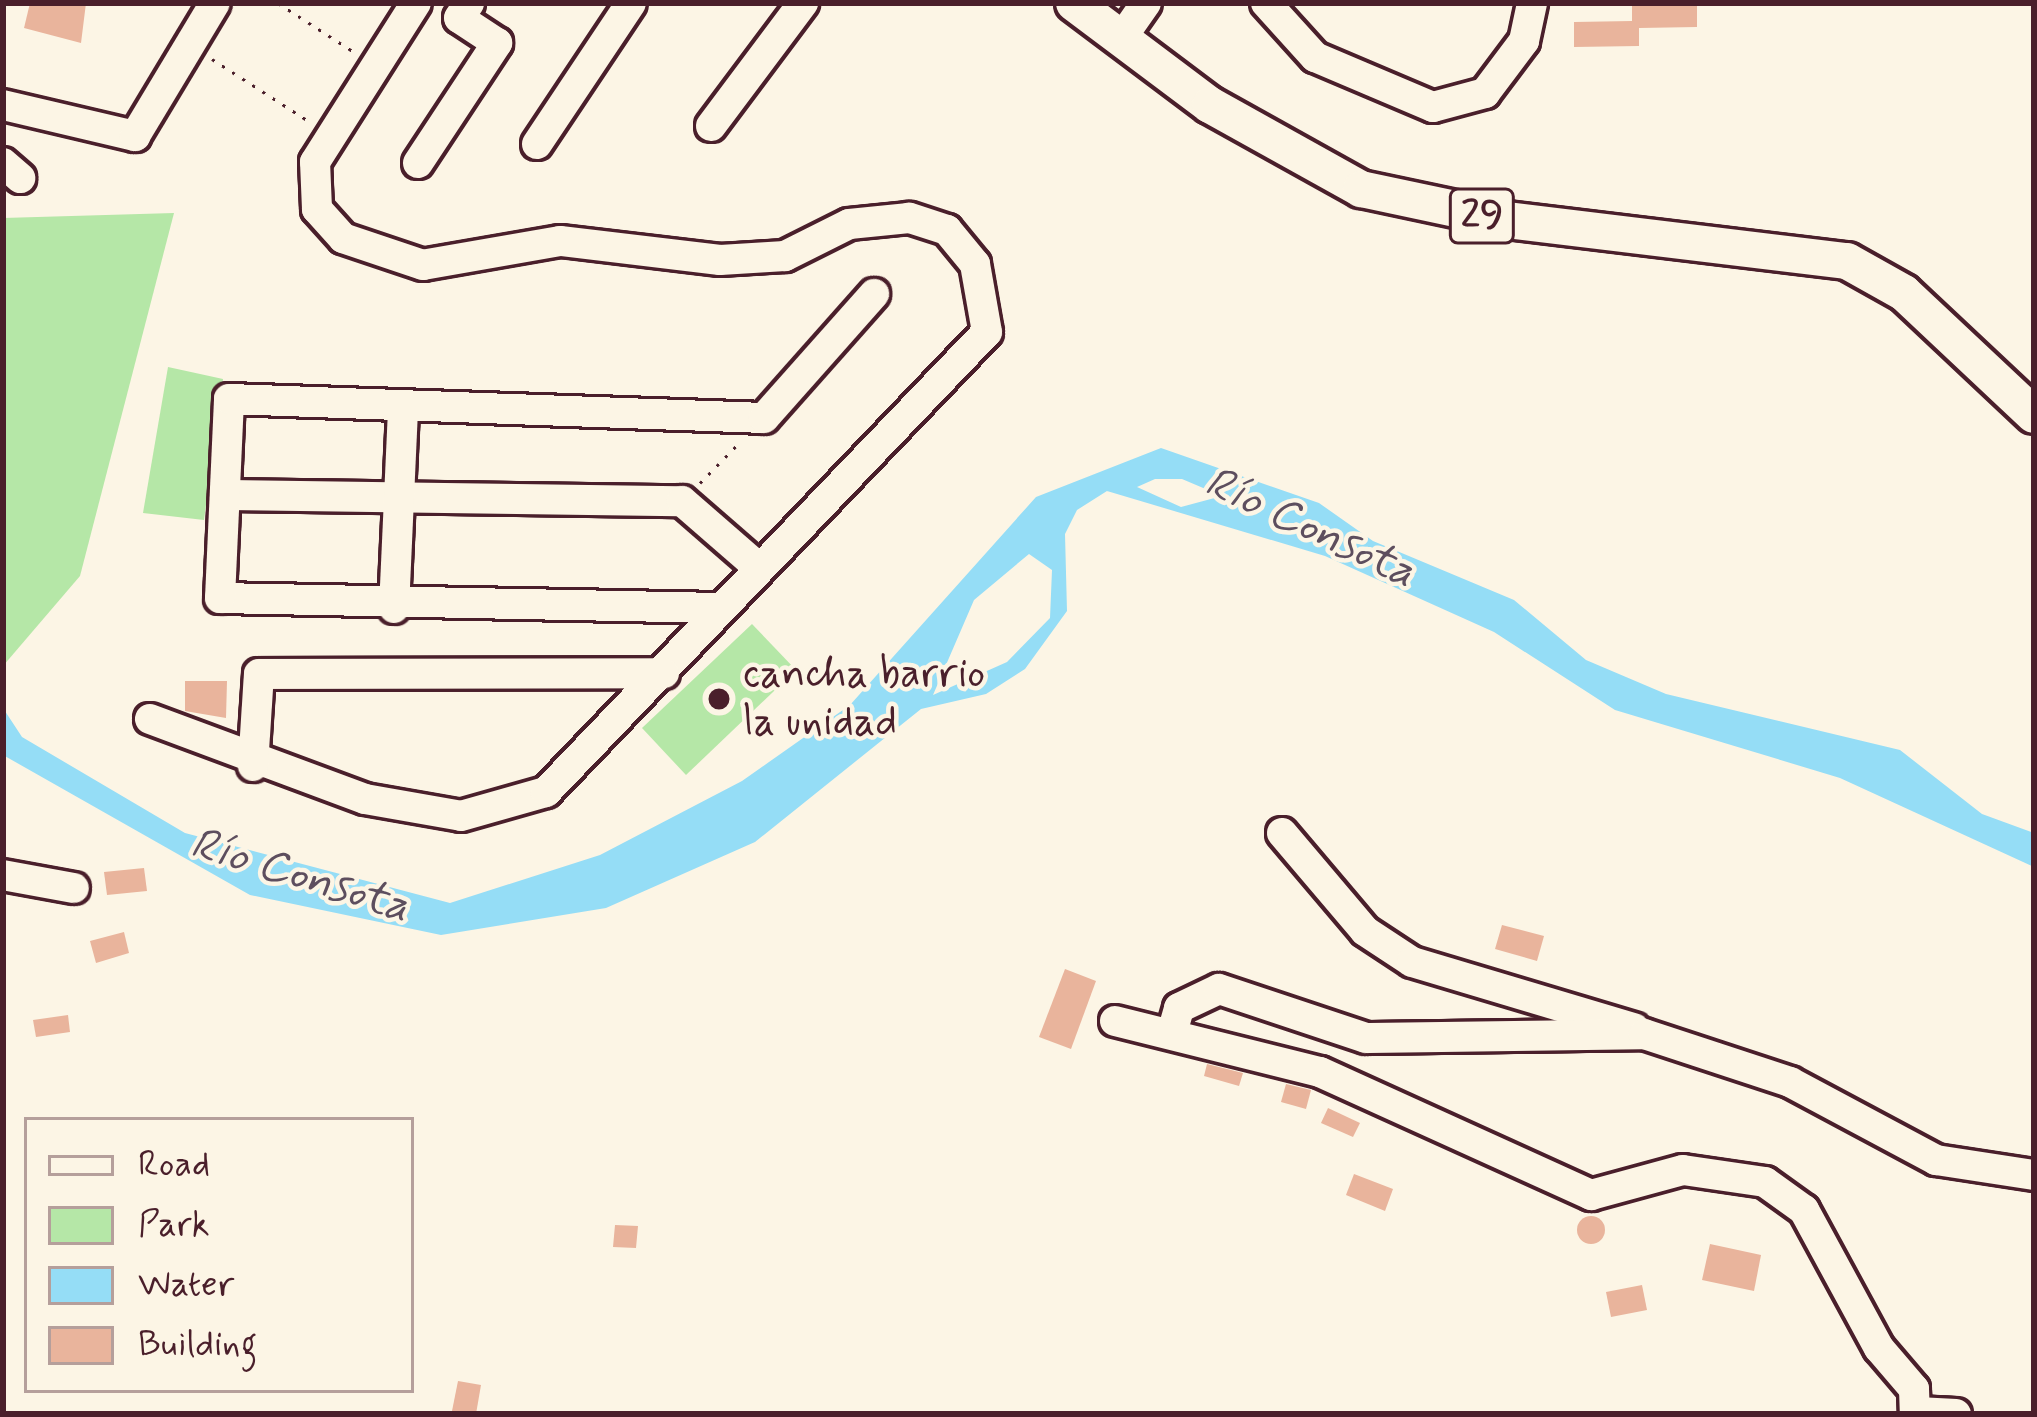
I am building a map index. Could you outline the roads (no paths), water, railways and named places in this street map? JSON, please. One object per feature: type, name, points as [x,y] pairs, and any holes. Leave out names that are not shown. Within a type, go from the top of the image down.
[{"type":"main road","name":"29","points":[[1074,3],[1210,105],[1361,189],[1507,220],[1846,261],[1904,293],[2034,415]]},
{"type":"street","points":[[3,105],[134,136],[215,3]]},
{"type":"street","points":[[150,719],[253,766],[461,816],[546,792],[988,332],[975,264],[947,230],[909,218],[849,224],[785,256],[719,260],[560,241],[423,265],[343,238],[317,209],[316,162],[416,3]]},
{"type":"street","points":[[418,163],[497,43],[460,18],[469,3]]},
{"type":"street","points":[[537,144],[631,3]]},
{"type":"street","points":[[711,125],[803,3]]},
{"type":"street","points":[[1123,36],[1146,3]]},
{"type":"street","points":[[1266,3],[1315,57],[1433,107],[1485,93],[1524,41],[1532,3]]},
{"type":"street","points":[[722,608],[394,608],[220,598],[230,399],[403,410],[764,418],[874,293]]},
{"type":"street","points":[[394,608],[403,410]]},
{"type":"street","points":[[225,495],[398,506],[682,501],[758,567]]},
{"type":"street","points":[[253,766],[259,674],[664,673]]},
{"type":"street","points":[[1282,833],[1324,890],[1412,962],[1790,1082],[1936,1160],[2034,1175]]},
{"type":"street","points":[[3,875],[74,888]]},
{"type":"street","points":[[1172,1033],[1179,1008],[1219,989],[1366,1038],[1644,1034]]},
{"type":"street","points":[[1115,1021],[1320,1072],[1591,1195],[1683,1170],[1765,1182],[1804,1210],[1879,1348],[1914,1389],[1916,1413],[1956,1414]]},
{"type":"water","name":"Río Consota","points":[[1161,448],[1319,503],[1373,541],[1514,600],[1586,660],[1666,694],[1900,750],[1982,814],[2034,833],[2034,867],[1840,778],[1615,710],[1494,632],[1325,556],[1107,491],[1077,510],[1065,534],[1067,611],[1025,669],[986,694],[921,709],[755,842],[606,908],[441,935],[250,895],[3,755],[3,708],[22,737],[185,833],[450,903],[600,855],[742,781],[850,705],[1036,497]],"holes":[[[1155,479],[1182,479],[1222,496],[1181,507],[1137,487]],[[1029,554],[1052,570],[1050,618],[1007,662],[933,695],[974,600]]]},
{"type":"place","name":"cancha barrio la unidad","points":[[719,699]]}]
